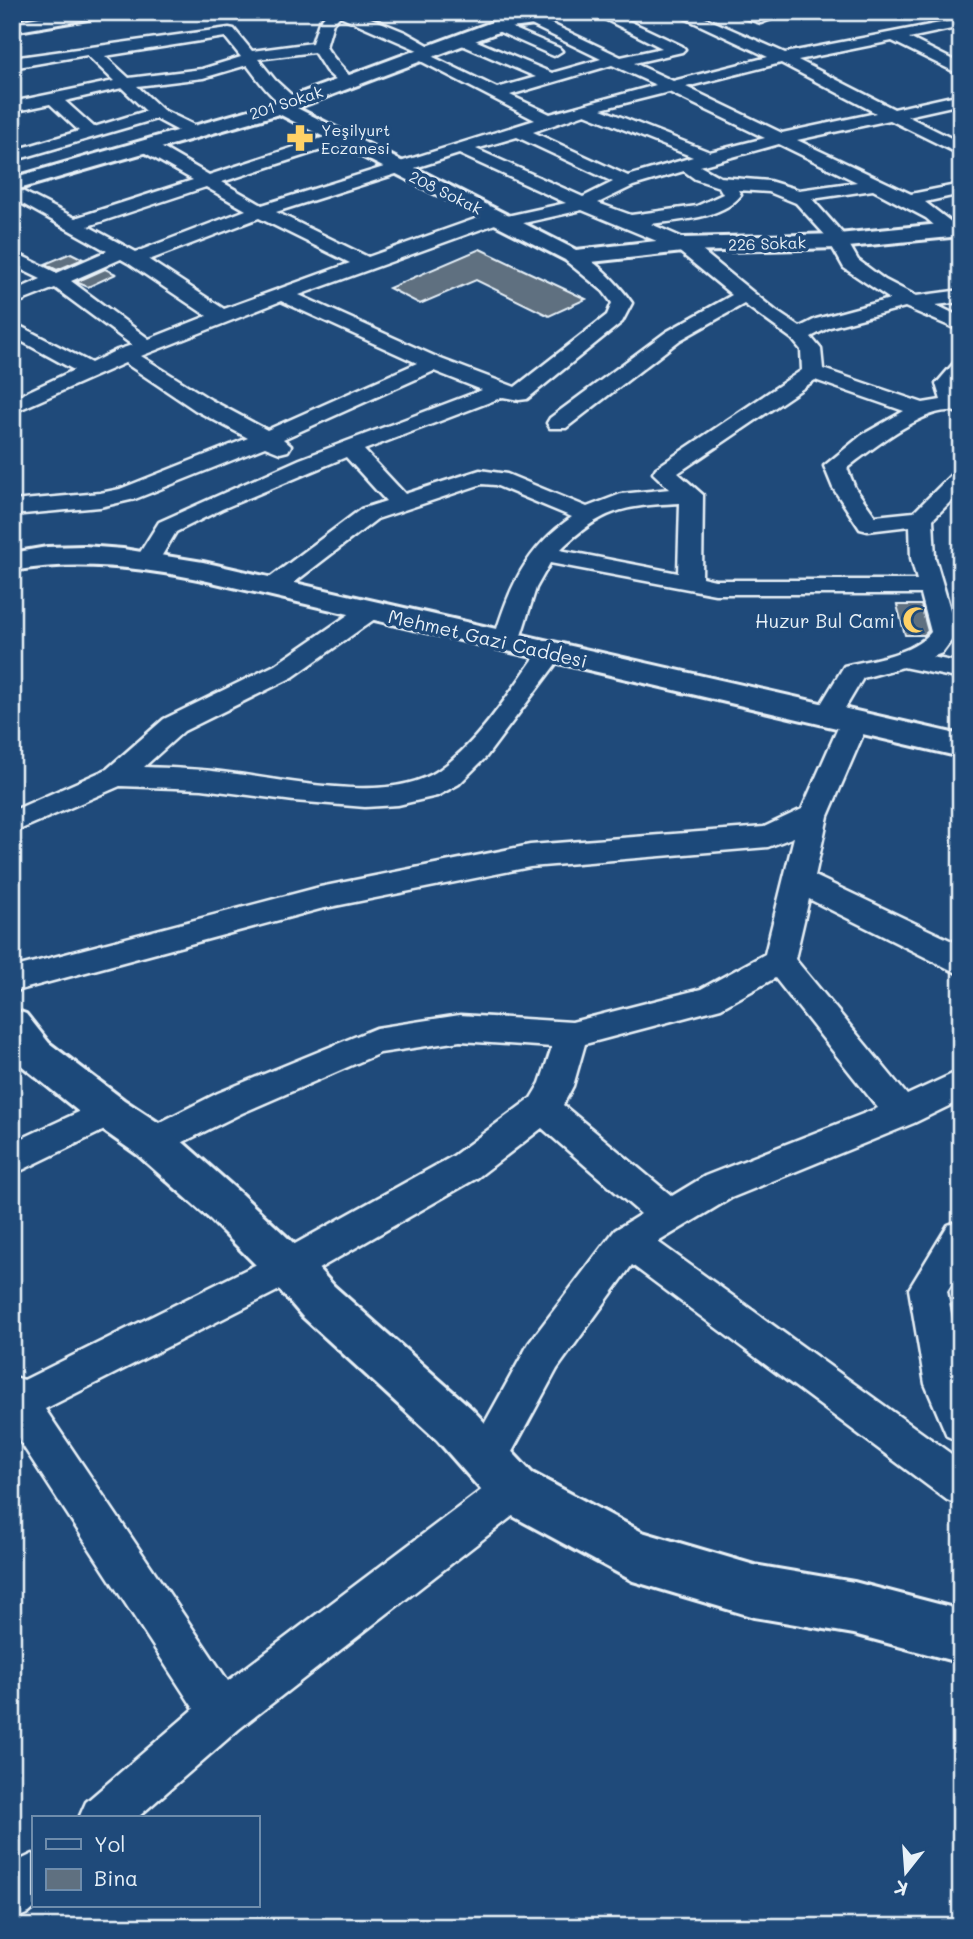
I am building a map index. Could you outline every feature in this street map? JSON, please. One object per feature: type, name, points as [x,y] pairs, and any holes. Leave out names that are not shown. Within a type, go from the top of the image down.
[{"type":"street","points":[[12,27],[100,12]]},
{"type":"street","points":[[336,12],[326,22],[318,47],[331,68],[346,81]]},
{"type":"street","points":[[343,12],[400,35],[423,53],[495,94],[548,120]]},
{"type":"street","name":"201 Sokak","points":[[12,185],[287,105],[460,39],[497,22],[531,20],[556,12]]},
{"type":"street","points":[[495,94],[590,66],[677,48],[598,12]]},
{"type":"street","points":[[679,12],[783,58],[961,150]]},
{"type":"street","points":[[734,12],[761,19],[783,12]]},
{"type":"street","points":[[531,20],[909,200],[955,229]]},
{"type":"street","points":[[497,22],[590,66]]},
{"type":"street","points":[[12,299],[57,280],[260,211],[585,108],[667,85],[783,58],[961,23]]},
{"type":"street","points":[[585,46],[638,31]]},
{"type":"street","points":[[12,63],[87,48],[229,32],[287,105]]},
{"type":"street","points":[[896,37],[961,70]]},
{"type":"street","points":[[460,39],[551,78]]},
{"type":"street","points":[[12,107],[125,83],[196,75],[250,58],[318,47]]},
{"type":"street","points":[[87,48],[157,113],[192,131]]},
{"type":"street","points":[[53,99],[91,133]]},
{"type":"street","points":[[12,407],[124,354],[221,316],[502,220],[583,204],[627,181],[783,138],[961,99]]},
{"type":"street","name":"208 Sokak","points":[[287,105],[340,138],[573,257]]},
{"type":"street","points":[[585,108],[709,158]]},
{"type":"street","points":[[12,156],[157,113]]},
{"type":"street","points":[[518,131],[627,181]]},
{"type":"street","points":[[72,225],[340,138]]},
{"type":"street","points":[[146,146],[260,211],[367,264]]},
{"type":"street","points":[[461,148],[583,204],[630,220],[683,246],[769,316],[799,335],[811,349],[813,372]]},
{"type":"street","points":[[687,165],[700,176],[727,186],[752,183],[798,196],[876,184]]},
{"type":"street","points":[[630,220],[714,208],[728,201],[732,195],[727,186]]},
{"type":"street","points":[[909,200],[961,189]]},
{"type":"street","points":[[12,191],[129,256],[221,316]]},
{"type":"street","points":[[798,196],[838,241],[852,265],[908,302],[961,325]]},
{"type":"street","name":"226 Sokak","points":[[573,257],[683,246],[838,241],[955,229]]},
{"type":"street","points":[[12,257],[57,280],[146,346]]},
{"type":"street","points":[[283,295],[434,363],[501,390],[519,394],[615,318],[622,303],[610,286],[573,257]]},
{"type":"street","points":[[558,423],[673,336],[746,295]]},
{"type":"street","points":[[799,335],[822,324],[908,302],[961,296]]},
{"type":"street","points":[[12,328],[88,370]]},
{"type":"street","points":[[124,354],[203,405],[267,438],[308,464]]},
{"type":"street","points":[[12,508],[100,500],[127,494],[267,438],[434,363]]},
{"type":"street","points":[[961,367],[947,384],[957,406],[922,410],[870,440],[835,466],[844,488],[868,524],[921,518],[951,499],[961,478]]},
{"type":"street","points":[[813,372],[922,410]]},
{"type":"street","points":[[689,582],[692,551],[691,495],[664,473],[813,372]]},
{"type":"street","points":[[146,562],[167,527],[308,464],[501,390]]},
{"type":"street","points":[[350,449],[400,502]]},
{"type":"street","points":[[273,587],[369,514],[480,477],[499,480],[589,516]]},
{"type":"street","points":[[506,642],[515,608],[542,554],[560,534],[620,501],[691,495]]},
{"type":"street","points":[[153,1142],[230,1103],[376,1041],[460,1028],[572,1035],[710,999],[779,961],[853,672],[903,659],[933,647],[944,633],[923,558],[921,518]]},
{"type":"street","points":[[542,554],[715,587],[931,587]]},
{"type":"street","name":"Mehmet Gazi Caddesi","points":[[12,562],[87,555],[232,576],[370,611],[961,746]]},
{"type":"street","points":[[12,823],[117,776],[174,725],[284,671],[370,611]]},
{"type":"street","points":[[117,776],[203,779],[337,796],[410,795],[448,779],[514,705],[551,653]]},
{"type":"street","points":[[903,659],[961,671]]},
{"type":"street","points":[[12,981],[320,898],[530,856],[768,837],[814,816]]},
{"type":"street","points":[[799,881],[954,948]]},
{"type":"street","points":[[779,961],[902,1113]]},
{"type":"street","points":[[12,1025],[35,1054],[108,1112],[153,1142],[225,1206],[288,1267],[318,1301],[454,1424],[500,1475],[633,1555],[754,1591],[854,1608],[961,1637]]},
{"type":"street","points":[[223,1713],[14,1401],[288,1267],[465,1167],[543,1108],[556,1086],[572,1035]]},
{"type":"street","points":[[104,1816],[500,1475],[543,1356],[628,1241],[718,1187],[902,1113],[961,1084]]},
{"type":"street","points":[[543,1108],[669,1216]]},
{"type":"street","points":[[12,1160],[108,1112]]},
{"type":"street","points":[[961,1236],[928,1289],[944,1384],[961,1423]]},
{"type":"street","points":[[628,1241],[961,1486]]},
{"type":"street","points":[[12,1896],[32,1879]]},
{"type":"building","points":[[480,249],[586,299],[549,316],[476,280],[420,304],[389,288]]},
{"type":"building","points":[[71,253],[83,259],[57,270],[45,264]]},
{"type":"building","points":[[105,269],[116,274],[88,287],[76,282]]},
{"type":"building","name":"Huzur Bul Cami","points":[[897,605],[921,605],[928,631],[924,635],[905,635]]},
{"type":"place","name":"Yeşilyurt Eczanesi","points":[[300,138]]},
{"type":"place","name":"Huzur Bul Cami","points":[[916,620]]}]
